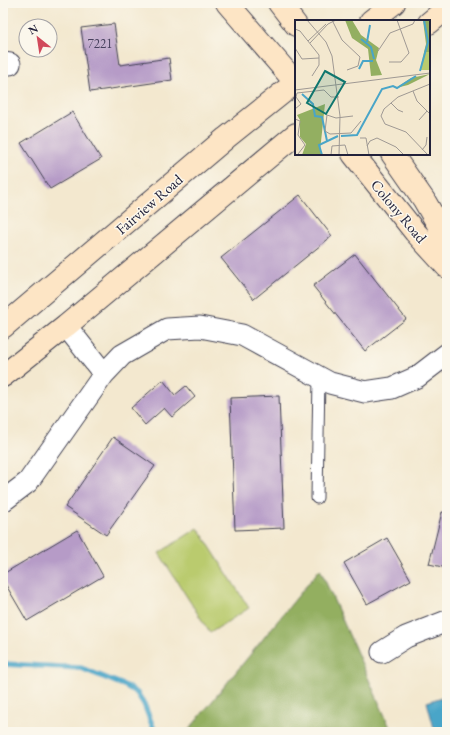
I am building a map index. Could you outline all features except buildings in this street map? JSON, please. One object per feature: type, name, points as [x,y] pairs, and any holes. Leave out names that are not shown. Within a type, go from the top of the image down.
[{"type":"main road","points":[[227,3],[295,81]]},
{"type":"main road","points":[[278,3],[295,23]]},
{"type":"main road","points":[[372,20],[394,3]]},
{"type":"main road","points":[[430,22],[447,8]]},
{"type":"main road","name":"Fairview Road","points":[[3,327],[295,83]]},
{"type":"main road","points":[[3,376],[66,326],[295,135]]},
{"type":"main road","name":"Colony Road","points":[[354,155],[416,232],[447,267]]},
{"type":"main road","name":"Colony Road","points":[[393,155],[424,200],[447,240]]},
{"type":"street","points":[[66,326],[104,374]]},
{"type":"street","points":[[3,502],[28,482],[104,374],[122,355],[167,329],[200,327],[242,335],[330,383],[365,392],[392,388],[417,377],[447,354]]},
{"type":"street","points":[[382,652],[406,637],[447,621]]},
{"type":"lane","points":[[317,498],[319,377]]},
{"type":"green space","points":[[198,528],[249,608],[210,633],[159,553]]},
{"type":"green space","points":[[320,569],[392,732],[187,732]]},
{"type":"water","points":[[442,697],[445,707],[447,708],[447,732],[435,732],[427,702]]},
{"type":"waterway","points":[[3,664],[81,668],[126,686],[137,693],[144,704],[155,732]]}]
